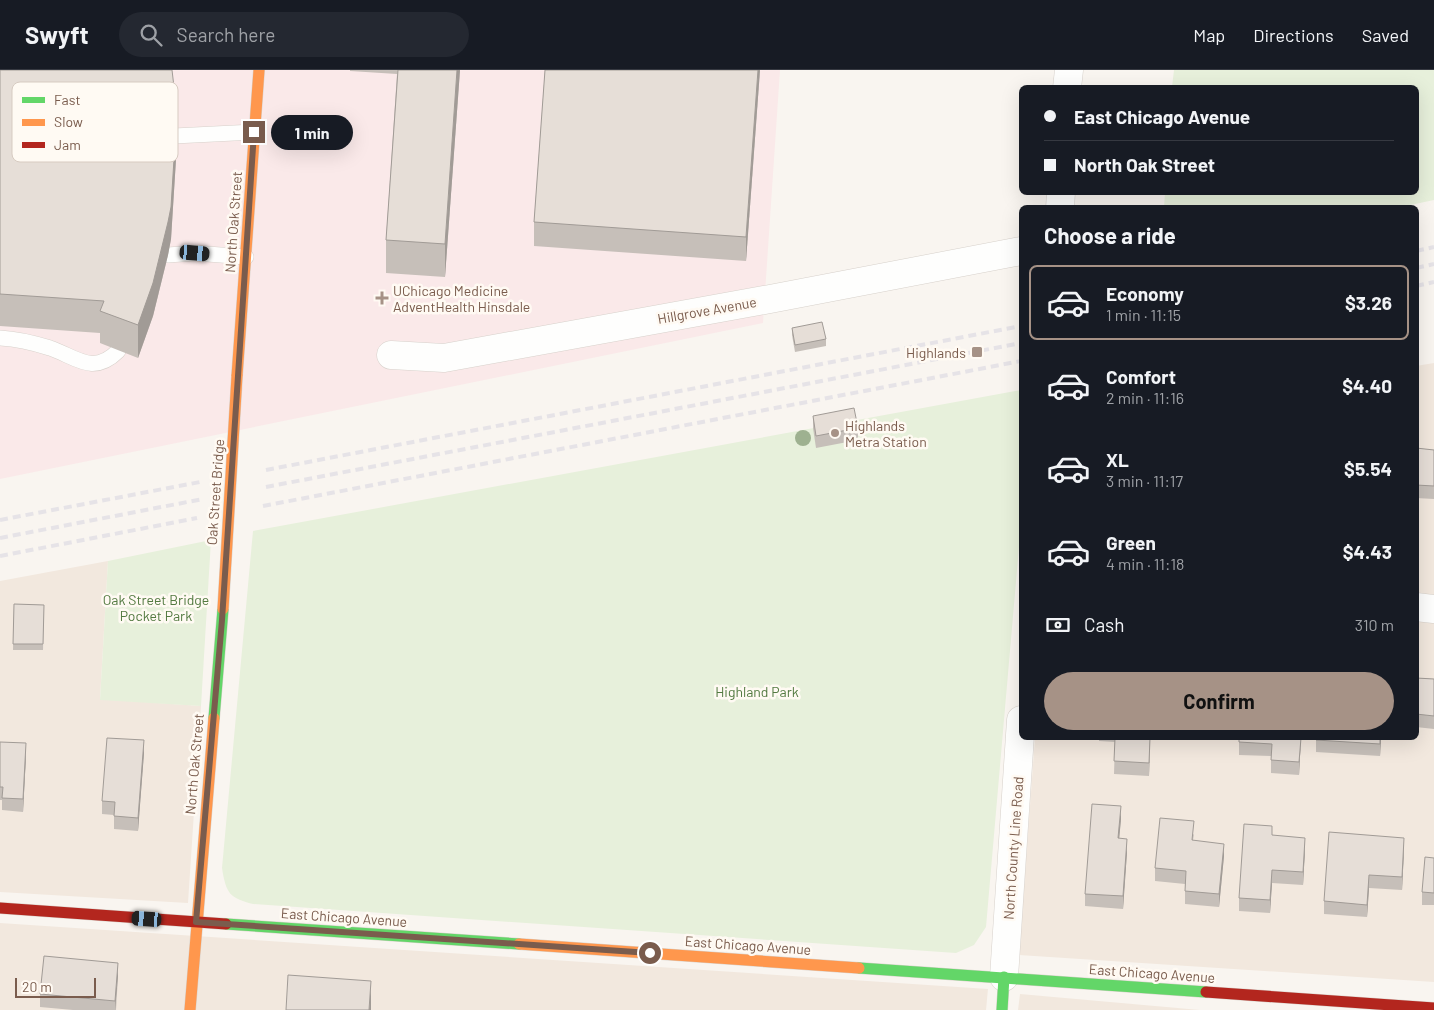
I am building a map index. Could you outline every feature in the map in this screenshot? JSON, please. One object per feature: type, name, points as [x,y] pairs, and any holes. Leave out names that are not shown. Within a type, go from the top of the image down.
[{"type":"main road","name":"North Oak Street","points":[[237,376],[259,70]]},
{"type":"main road","name":"Oak Street Bridge","points":[[223,609],[237,376]]},
{"type":"main road","name":"North Oak Street","points":[[190,1010],[223,609]]},
{"type":"main road","name":"East Chicago Avenue","points":[[0,908],[1434,1008]]},
{"type":"main road","points":[[1002,1010],[1004,977]]},
{"type":"street","points":[[1068,70],[1068,85]]},
{"type":"street","name":"Hillgrove Avenue","points":[[391,356],[444,358],[1019,251]]},
{"type":"street","points":[[1419,607],[1434,609]]},
{"type":"street","name":"North County Line Road","points":[[1004,977],[1020,740]]},
{"type":"lane","points":[[178,136],[254,132]]},
{"type":"lane","points":[[168,255],[195,253],[246,257]]},
{"type":"lane","points":[[0,338],[16,339],[51,349],[84,363],[95,364],[102,362],[112,357],[118,351]]},
{"type":"shaded area","name":"UChicago Medicine AdventHealth Hinsdale","points":[[0,70],[780,70],[763,323],[0,479]]},
{"type":"shaded area","points":[[1434,363],[1434,982],[1019,955],[1035,740],[1419,740],[1419,366]]},
{"type":"shaded area","points":[[108,561],[100,699],[201,706],[188,903],[0,892],[0,581]]},
{"type":"shaded area","points":[[0,923],[988,989],[986,1010],[0,1010]]},
{"type":"shaded area","points":[[1020,994],[1200,1010],[1018,1010]]},
{"type":"green space","points":[[1174,70],[1434,70],[1434,200],[1410,205],[1164,205],[1165,195],[1419,195],[1419,85],[1172,85]]},
{"type":"green space","name":"Highland Park","points":[[1019,390],[1019,547],[986,927],[974,945],[956,953],[253,904],[234,897],[227,889],[222,868],[253,531]]},
{"type":"green space","name":"Oak Street Bridge Pocket Park","points":[[211,540],[201,706],[100,700],[108,561]]},
{"type":"building","points":[[0,70],[172,70],[173,82],[12,82],[12,162],[174,162],[171,207],[168,222],[153,283],[138,325],[100,311],[104,301],[0,294]]},
{"type":"building","points":[[398,70],[457,70],[445,244],[386,240]]},
{"type":"building","points":[[545,70],[758,70],[746,237],[534,222]]},
{"type":"building","points":[[822,322],[826,339],[795,345],[792,328]]},
{"type":"building","points":[[854,408],[858,428],[816,436],[813,416]]},
{"type":"building","points":[[1419,448],[1434,450],[1434,486],[1419,485]]},
{"type":"building","points":[[14,604],[44,605],[43,644],[13,644]]},
{"type":"building","points":[[1419,678],[1434,679],[1434,716],[1419,714]]},
{"type":"building","points":[[107,738],[144,740],[138,818],[114,816],[115,802],[102,801]]},
{"type":"building","points":[[1115,740],[1150,740],[1149,763],[1114,761]]},
{"type":"building","points":[[1239,740],[1301,740],[1299,762],[1271,760],[1272,744],[1239,742]]},
{"type":"building","points":[[1316,740],[1380,740],[1380,744]]},
{"type":"building","points":[[0,742],[26,743],[23,799],[2,798],[3,787],[0,787]]},
{"type":"building","points":[[1092,804],[1121,806],[1118,838],[1127,839],[1123,896],[1085,894]]},
{"type":"building","points":[[1160,818],[1194,821],[1192,840],[1224,844],[1219,894],[1185,891],[1186,871],[1155,868]]},
{"type":"building","points":[[1244,824],[1272,826],[1272,835],[1305,838],[1303,872],[1272,870],[1270,900],[1239,898]]},
{"type":"building","points":[[1329,832],[1404,838],[1402,877],[1369,875],[1367,905],[1324,901]]},
{"type":"building","points":[[1425,857],[1434,858],[1434,893],[1422,892]]},
{"type":"building","points":[[44,956],[118,963],[115,1001],[40,994]]},
{"type":"building","points":[[288,975],[371,981],[369,1010],[286,1010]]},
{"type":"railway","points":[[1419,250],[1434,247]]},
{"type":"railway","points":[[1419,267],[1434,264]]},
{"type":"railway","points":[[1419,285],[1434,282]]},
{"type":"railway","points":[[266,470],[1019,326]]},
{"type":"railway","points":[[266,487],[1019,343]]},
{"type":"railway","points":[[263,506],[1019,361]]},
{"type":"railway","points":[[0,520],[200,482]]},
{"type":"railway","points":[[0,538],[203,499]]},
{"type":"railway","points":[[0,556],[197,518]]},
{"type":"traffic: fast","points":[[214,718],[223,609]]},
{"type":"traffic: fast","points":[[226,924],[519,944]]},
{"type":"traffic: fast","points":[[859,968],[1206,992]]},
{"type":"traffic: fast","points":[[1002,1010],[1004,977]]},
{"type":"traffic: slow","points":[[237,376],[259,70]]},
{"type":"traffic: slow","points":[[223,609],[237,376]]},
{"type":"traffic: slow","points":[[190,1010],[214,718]]},
{"type":"traffic: slow","points":[[519,944],[859,968]]},
{"type":"traffic: jam","points":[[0,908],[226,924]]},
{"type":"traffic: jam","points":[[1206,992],[1434,1008]]},
{"type":"place","name":"UChicago Medicine AdventHealth Hinsdale","points":[[382,298]]},
{"type":"place","name":"Highlands","points":[[977,352]]},
{"type":"place","name":"Highlands Metra Station","points":[[835,433]]},
{"type":"route","points":[[254,132],[222,620],[196,922],[650,953]]}]
